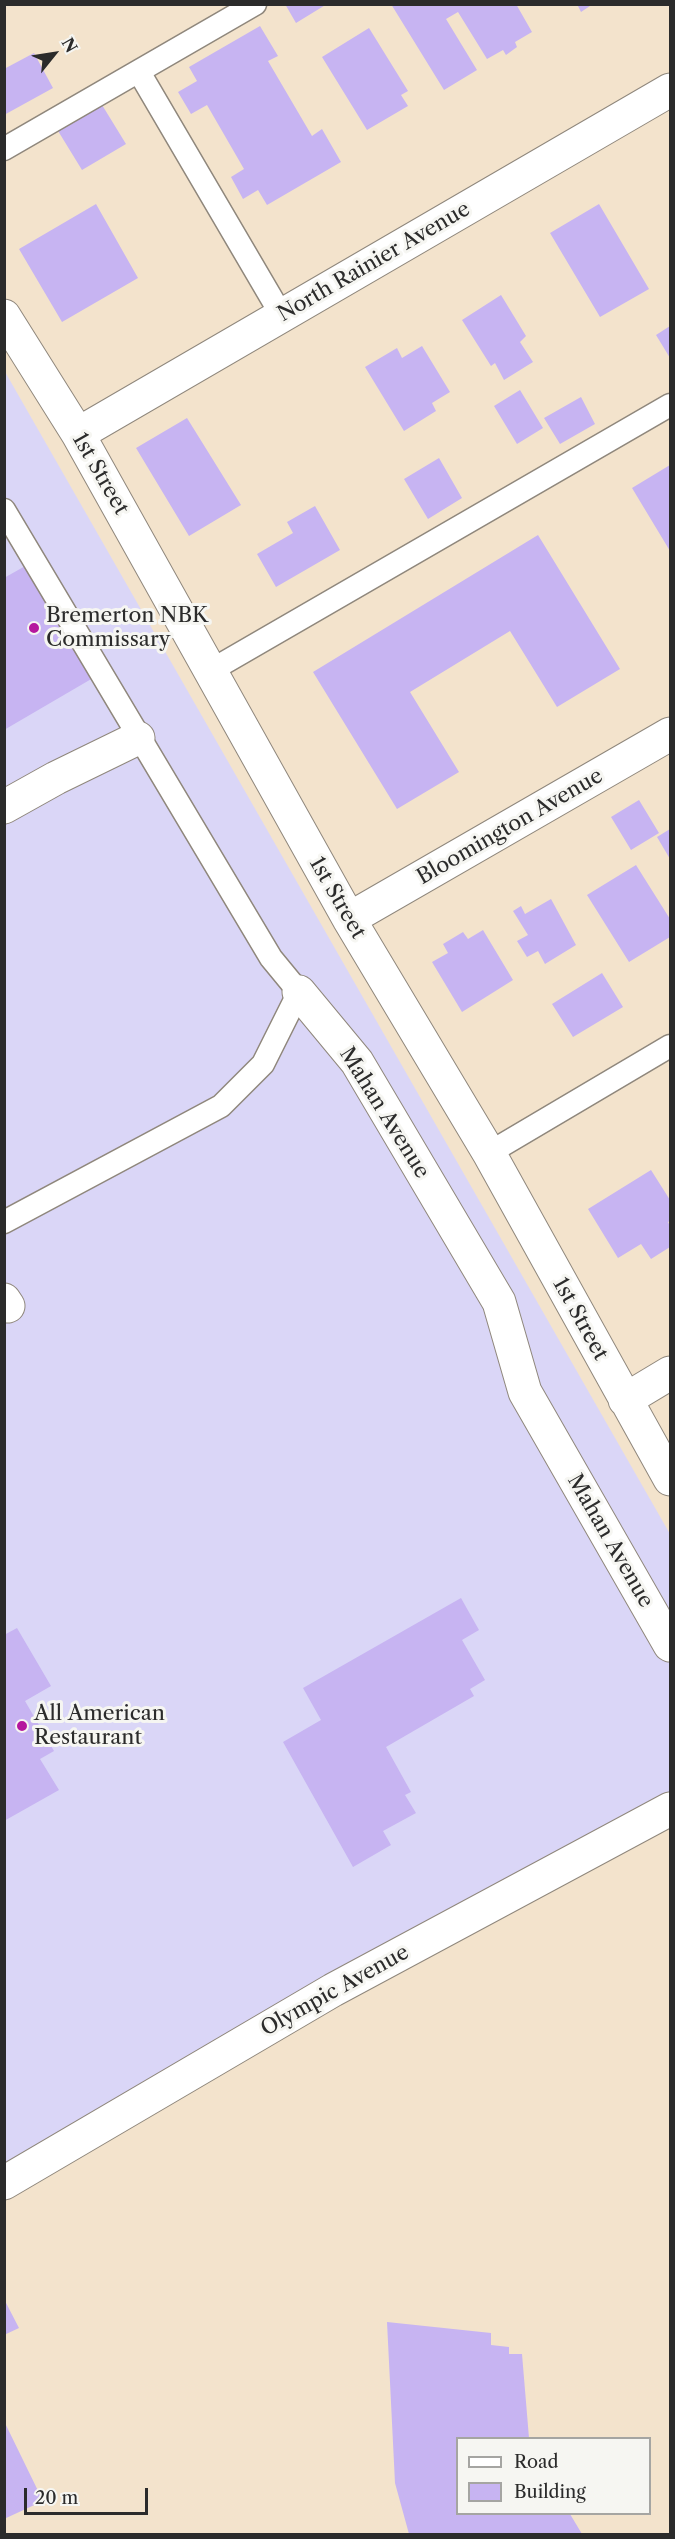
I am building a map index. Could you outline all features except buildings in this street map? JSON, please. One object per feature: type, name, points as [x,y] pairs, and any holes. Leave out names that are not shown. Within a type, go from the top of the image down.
[{"type":"street","name":"North Rainier Avenue","points":[[78,434],[670,90]]},
{"type":"street","name":"1st Street","points":[[4,316],[78,434],[349,920],[489,1153],[670,1479]]},
{"type":"street","name":"Bloomington Avenue","points":[[349,920],[670,734]]},
{"type":"street","points":[[4,807],[56,778],[138,738]]},
{"type":"street","name":"Mahan Avenue","points":[[299,992],[357,1062],[499,1302],[525,1392],[670,1645]]},
{"type":"street","points":[[625,1400],[670,1372]]},
{"type":"street","name":"Olympic Avenue","points":[[4,2183],[333,1990],[670,1809]]},
{"type":"lane","points":[[4,149],[255,4]]},
{"type":"lane","points":[[138,72],[282,316]]},
{"type":"lane","points":[[210,671],[670,405]]},
{"type":"lane","name":"Mahan Avenue","points":[[4,510],[271,958],[299,992]]},
{"type":"lane","points":[[4,1222],[221,1106],[263,1064],[299,992]]},
{"type":"lane","points":[[489,1153],[670,1046]]},
{"type":"shaded area","points":[[4,370],[670,1534],[670,1809],[4,2183]]},
{"type":"place","name":"Bremerton NBK Commissary","points":[[34,628]]},
{"type":"place","name":"All American Restaurant","points":[[22,1726]]}]
